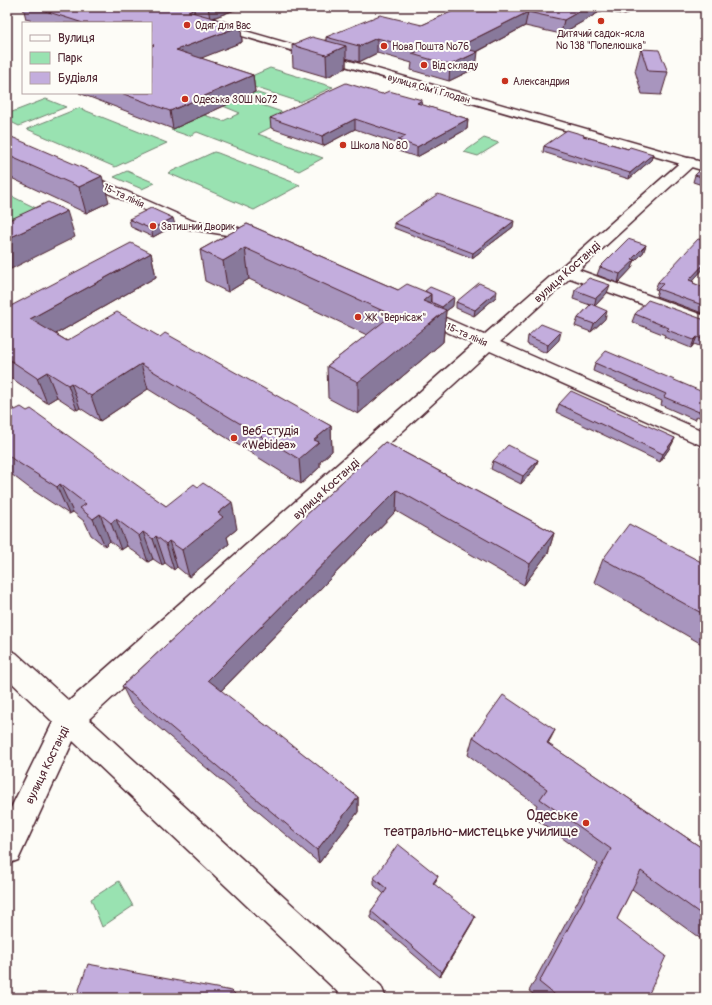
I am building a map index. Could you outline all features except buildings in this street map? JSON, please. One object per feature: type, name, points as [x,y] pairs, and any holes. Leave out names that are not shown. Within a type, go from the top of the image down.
[{"type":"street","name":"вулиця Сім'ї Глодан","points":[[200,21],[697,165]]},
{"type":"street","name":"вулиця Костанді","points":[[7,849],[69,719],[567,271],[697,165]]},
{"type":"street","name":"15-та лінія","points":[[63,167],[189,225],[236,232],[273,248]]},
{"type":"street","points":[[567,271],[705,322]]},
{"type":"street","name":"15-та лінія","points":[[401,306],[705,440]]},
{"type":"street","points":[[7,661],[369,998]]},
{"type":"green space","points":[[270,68],[333,87],[300,102],[238,82]]},
{"type":"green space","points":[[255,92],[273,98],[259,104],[293,116],[258,134],[323,158],[299,171],[197,132],[189,136],[171,130],[204,115],[223,121],[240,113],[223,106]]},
{"type":"green space","points":[[46,99],[66,107],[19,126],[7,120],[7,114]]},
{"type":"green space","points":[[79,108],[167,143],[115,167],[27,129]]},
{"type":"green space","points":[[484,138],[499,143],[478,156],[464,152]]},
{"type":"green space","points":[[214,152],[300,185],[254,210],[168,173]]},
{"type":"green space","points":[[127,171],[155,183],[142,189],[114,177]]},
{"type":"green space","points":[[7,194],[38,209],[7,224]]},
{"type":"green space","points":[[119,881],[133,906],[102,927],[91,899]]},
{"type":"place","name":"Дитячий садок-ясла № 138 \"Попелюшка\"","points":[[601,21]]},
{"type":"place","name":"Одяг для Вас","points":[[187,25]]},
{"type":"place","name":"Нова Пошта №76","points":[[384,46]]},
{"type":"place","name":"Від складу","points":[[424,65]]},
{"type":"place","name":"Александрия","points":[[505,81]]},
{"type":"place","name":"Одеська ЗОШ №72","points":[[185,99]]},
{"type":"place","name":"Школа № 80","points":[[343,145]]},
{"type":"place","name":"Затишний Дворик","points":[[153,226]]},
{"type":"place","name":"ЖК \"Вернісаж\"","points":[[358,317]]},
{"type":"place","name":"Веб-студія «Webidea»","points":[[234,438]]},
{"type":"place","name":"Одеське театрально-мистецьке училище","points":[[586,823]]}]
